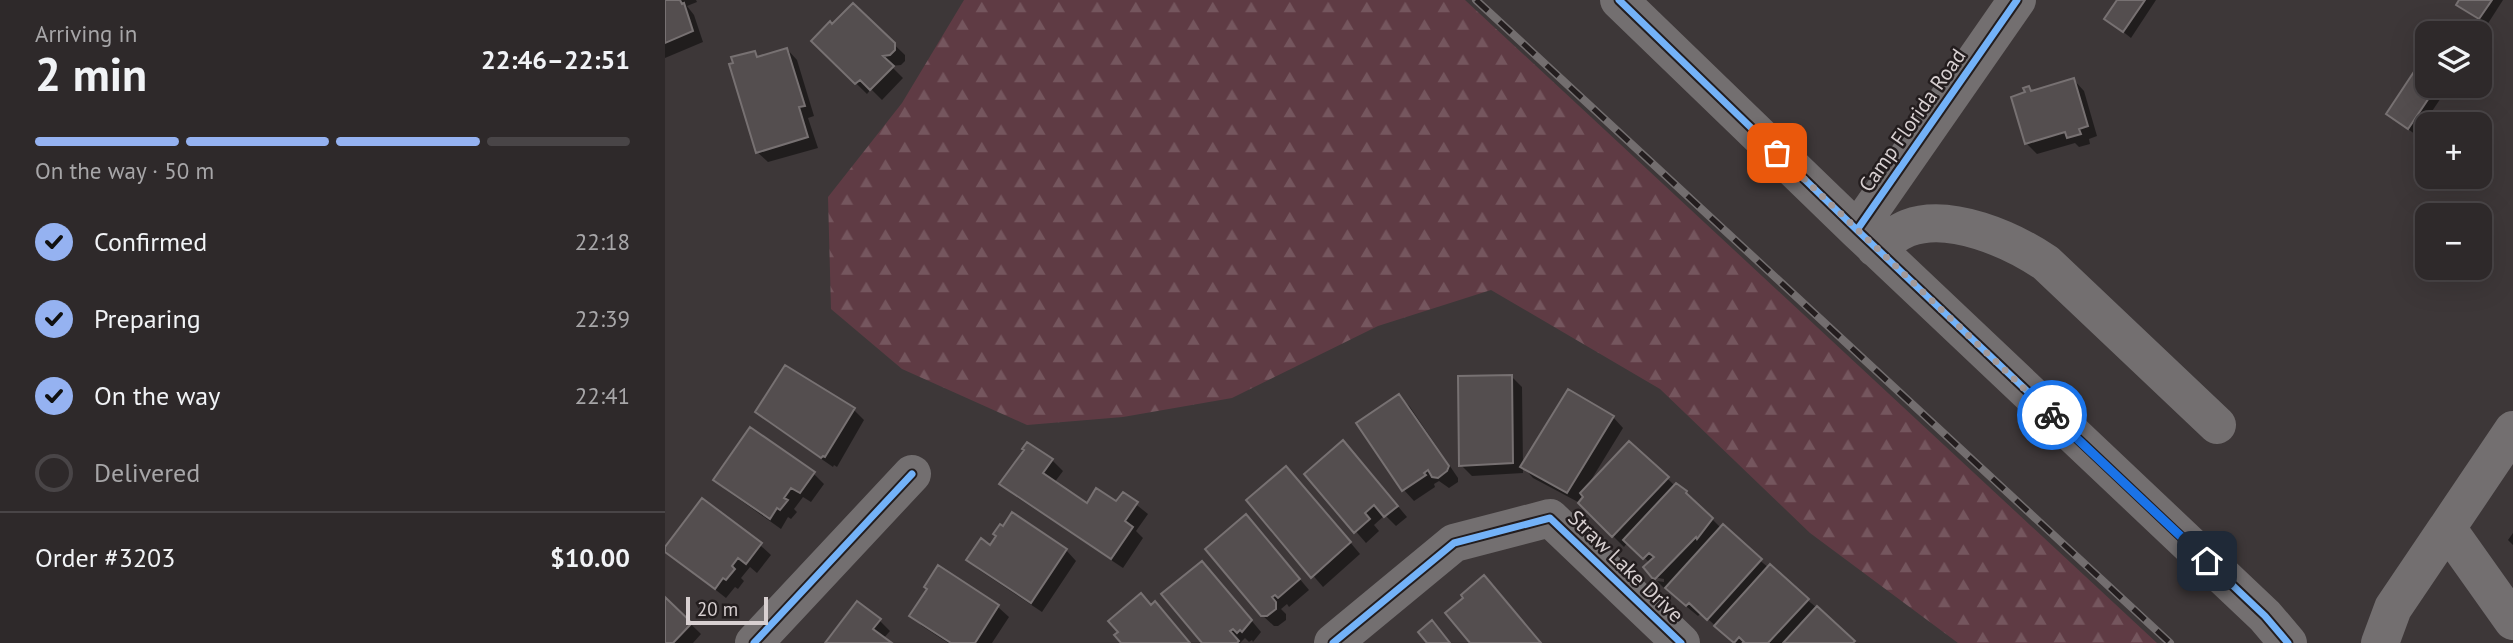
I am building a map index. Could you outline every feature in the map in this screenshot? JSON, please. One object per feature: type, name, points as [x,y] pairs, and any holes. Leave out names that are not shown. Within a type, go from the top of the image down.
[{"type":"street","points":[[1619,0],[1866,239],[2265,616],[2288,643]]},
{"type":"street","name":"Camp Florida Road","points":[[1866,239],[2017,0]]},
{"type":"street","points":[[1866,239],[1930,224],[1961,226],[2022,247],[2046,263],[2217,425]]},
{"type":"street","points":[[2381,643],[2393,608],[2513,430]]},
{"type":"street","points":[[754,643],[912,474]]},
{"type":"street","name":"Straw Lake Drive","points":[[1333,643],[1454,543],[1550,518],[1681,643]]},
{"type":"street","points":[[2447,528],[2513,621]]},
{"type":"green space","points":[[964,0],[1465,0],[2157,643],[1958,643],[1810,533],[1660,389],[1491,290],[1378,326],[1232,398],[1123,417],[1027,425],[902,369],[831,309],[828,197],[902,103]]},
{"type":"building","points":[[665,0],[680,0],[684,3],[693,31],[665,43]]},
{"type":"building","points":[[2117,0],[2145,0],[2123,32],[2104,19]]},
{"type":"building","points":[[2459,0],[2492,0],[2479,19],[2456,5]]},
{"type":"building","points":[[853,3],[895,43],[895,50],[890,55],[883,56],[894,66],[870,90],[860,80],[855,84],[811,41]]},
{"type":"building","points":[[787,48],[805,106],[799,107],[808,137],[756,153],[729,64],[733,63],[731,57],[755,51],[757,57]]},
{"type":"building","points":[[2415,70],[2415,98],[2429,98],[2419,112],[2415,112],[2415,119],[2408,129],[2386,114]]},
{"type":"building","points":[[2074,78],[2088,126],[2079,129],[2081,134],[2067,138],[2065,132],[2025,144],[2011,97],[2025,92],[2023,88],[2029,86],[2031,91]]},
{"type":"building","points":[[785,365],[855,408],[825,457],[821,458],[755,412]]},
{"type":"building","points":[[1512,375],[1513,463],[1459,466],[1458,376]]},
{"type":"building","points":[[1568,389],[1614,416],[1567,493],[1520,467]]},
{"type":"building","points":[[1399,394],[1449,466],[1438,478],[1432,477],[1428,470],[1424,473],[1426,475],[1402,491],[1356,423]]},
{"type":"building","points":[[750,427],[815,472],[800,493],[791,488],[784,498],[788,500],[780,510],[777,508],[770,519],[713,480]]},
{"type":"building","points":[[1343,440],[1398,506],[1384,517],[1374,505],[1365,513],[1370,519],[1354,533],[1304,474]]},
{"type":"building","points":[[1629,441],[1669,477],[1612,537],[1578,503],[1583,497],[1580,493]]},
{"type":"building","points":[[1027,442],[1053,459],[1043,473],[1087,503],[1096,488],[1116,501],[1123,492],[1138,502],[1125,521],[1133,527],[1111,559],[999,484]]},
{"type":"building","points":[[1286,466],[1351,542],[1311,578],[1246,500]]},
{"type":"building","points":[[1676,483],[1713,518],[1697,539],[1696,537],[1655,579],[1643,567],[1654,557],[1649,553],[1643,559],[1623,540]]},
{"type":"building","points":[[702,498],[762,543],[746,564],[738,558],[732,566],[735,569],[726,580],[723,578],[715,589],[665,552],[665,547]]},
{"type":"building","points":[[1012,512],[1067,549],[1031,603],[966,560],[981,538],[990,545],[996,536],[993,534],[1000,524],[1003,526]]},
{"type":"building","points":[[1246,514],[1300,579],[1278,598],[1275,595],[1272,597],[1276,602],[1276,609],[1267,616],[1261,616],[1205,549]]},
{"type":"building","points":[[1723,524],[1762,559],[1707,620],[1689,603],[1686,606],[1665,588]]},
{"type":"building","points":[[1202,561],[1252,620],[1242,632],[1240,630],[1237,633],[1233,629],[1230,631],[1239,641],[1237,643],[1202,643],[1161,594]]},
{"type":"building","points":[[1770,564],[1809,599],[1768,643],[1742,643],[1744,642],[1739,637],[1734,643],[1714,626]]},
{"type":"building","points":[[938,565],[999,605],[975,643],[951,643],[909,616],[927,589],[924,587]]},
{"type":"building","points":[[1484,575],[1541,643],[1470,643],[1445,613]]},
{"type":"building","points":[[1141,593],[1151,605],[1155,601],[1190,643],[1121,643],[1114,635],[1118,632],[1108,621]]},
{"type":"building","points":[[665,597],[692,623],[673,643],[665,643]]},
{"type":"building","points":[[857,601],[881,619],[873,629],[892,643],[825,643]]},
{"type":"building","points":[[1817,606],[1855,641],[1783,643]]},
{"type":"building","points":[[1432,620],[1450,643],[1427,643],[1418,632]]},
{"type":"railway","points":[[1476,0],[2170,643]]},
{"type":"cycle path","points":[[1619,0],[1857,230],[2265,616],[2288,643]]},
{"type":"cycle path","points":[[1857,230],[2017,0]]},
{"type":"cycle path","points":[[754,643],[912,474]]},
{"type":"cycle path","points":[[1333,643],[1454,543],[1550,518],[1681,643]]},
{"type":"way so far","points":[[1777,153],[2052,415]]},
{"type":"route","points":[[2052,415],[2207,561]]}]
